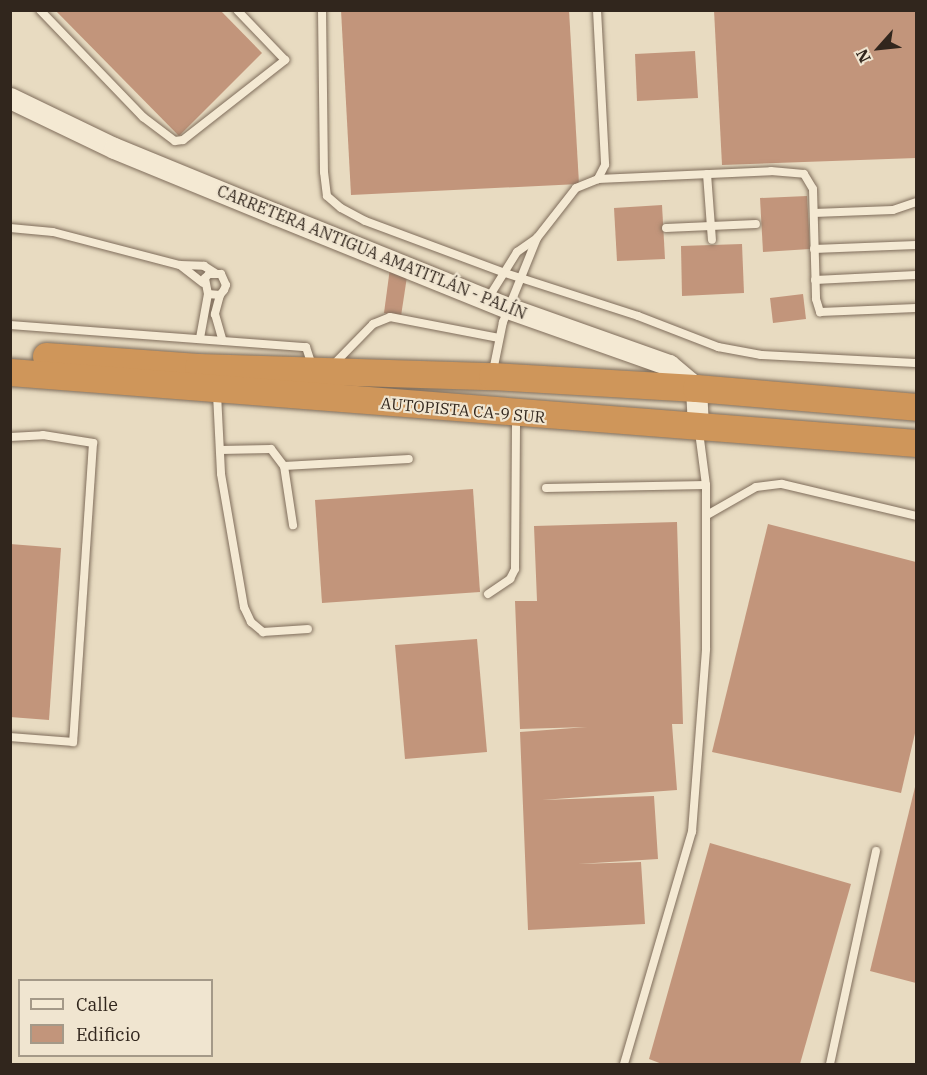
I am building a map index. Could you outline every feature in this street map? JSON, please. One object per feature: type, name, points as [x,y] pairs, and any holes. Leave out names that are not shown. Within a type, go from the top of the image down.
[{"type":"highway","name":"AUTOPISTA CA-9 SUR","points":[[10,354],[321,370],[492,376],[696,388],[916,407]]},
{"type":"highway","name":"AUTOPISTA CA-9 SUR","points":[[10,372],[516,414],[916,443]]},
{"type":"main road","name":"CARRETERA ANTIGUA AMATITLÁN - PALÍN","points":[[10,98],[114,148],[487,300],[662,363],[696,388]]},
{"type":"main road","points":[[696,388],[698,427]]},
{"type":"lane","points":[[40,10],[143,117],[175,141],[183,140],[285,60],[237,10]]},
{"type":"lane","points":[[322,10],[327,196],[365,221],[502,272],[718,347],[761,355],[916,363]]},
{"type":"lane","points":[[597,10],[605,165],[598,179]]},
{"type":"lane","points":[[487,300],[502,272],[517,252],[537,238],[576,188],[598,179],[707,174],[804,174],[813,189],[815,280],[820,312],[916,308]]},
{"type":"lane","points":[[707,174],[712,240]]},
{"type":"lane","points":[[814,213],[893,210],[916,202]]},
{"type":"lane","points":[[666,228],[756,224]]},
{"type":"lane","points":[[10,228],[53,232],[180,265],[204,266],[225,279],[215,314],[222,339]]},
{"type":"lane","points":[[492,376],[499,338],[508,308],[537,238]]},
{"type":"lane","points":[[814,249],[916,245]]},
{"type":"lane","points":[[180,265],[203,283],[208,294],[200,338]]},
{"type":"lane","points":[[203,283],[209,274],[215,273]]},
{"type":"lane","points":[[815,280],[916,275]]},
{"type":"lane","points":[[208,294],[220,294]]},
{"type":"lane","points":[[10,325],[306,347],[321,370],[373,324],[390,317],[499,338]]},
{"type":"lane","points":[[217,390],[220,450],[244,607],[251,622],[264,632],[308,629]]},
{"type":"lane","points":[[488,594],[510,579],[515,569],[516,414]]},
{"type":"lane","points":[[624,1065],[692,832],[706,649],[706,485],[698,427]]},
{"type":"lane","points":[[10,437],[44,435],[93,443],[73,742],[10,737]]},
{"type":"lane","points":[[220,450],[271,449],[284,466],[293,525]]},
{"type":"lane","points":[[284,466],[409,459]]},
{"type":"lane","points":[[707,515],[756,487],[782,484],[916,516]]},
{"type":"lane","points":[[546,488],[706,485]]},
{"type":"lane","points":[[830,1065],[876,851]]},
{"type":"building","points":[[55,10],[220,10],[262,53],[179,136]]},
{"type":"building","points":[[341,10],[569,10],[579,184],[351,195]]},
{"type":"building","points":[[714,10],[916,10],[916,158],[722,165]]},
{"type":"building","points":[[695,51],[698,98],[637,101],[635,54]]},
{"type":"building","points":[[807,196],[810,249],[763,252],[760,198]]},
{"type":"building","points":[[662,205],[665,259],[617,261],[614,208]]},
{"type":"building","points":[[742,244],[744,293],[682,296],[681,246]]},
{"type":"building","points":[[390,268],[408,270],[401,316],[384,313]]},
{"type":"building","points":[[803,294],[806,319],[773,323],[770,298]]},
{"type":"building","points":[[473,489],[480,592],[322,603],[315,500]]},
{"type":"building","points":[[677,522],[683,724],[672,724],[677,790],[542,800],[654,796],[658,859],[578,864],[641,862],[645,924],[528,930],[520,732],[587,727],[520,729],[515,601],[537,601],[534,526]]},
{"type":"building","points":[[768,524],[916,562],[916,729],[901,793],[712,752]]},
{"type":"building","points":[[10,544],[61,548],[49,720],[10,717]]},
{"type":"building","points":[[477,639],[487,752],[405,759],[395,645]]},
{"type":"building","points":[[916,783],[916,983],[870,971]]},
{"type":"building","points":[[710,843],[851,884],[800,1064],[662,1064],[649,1059]]}]
